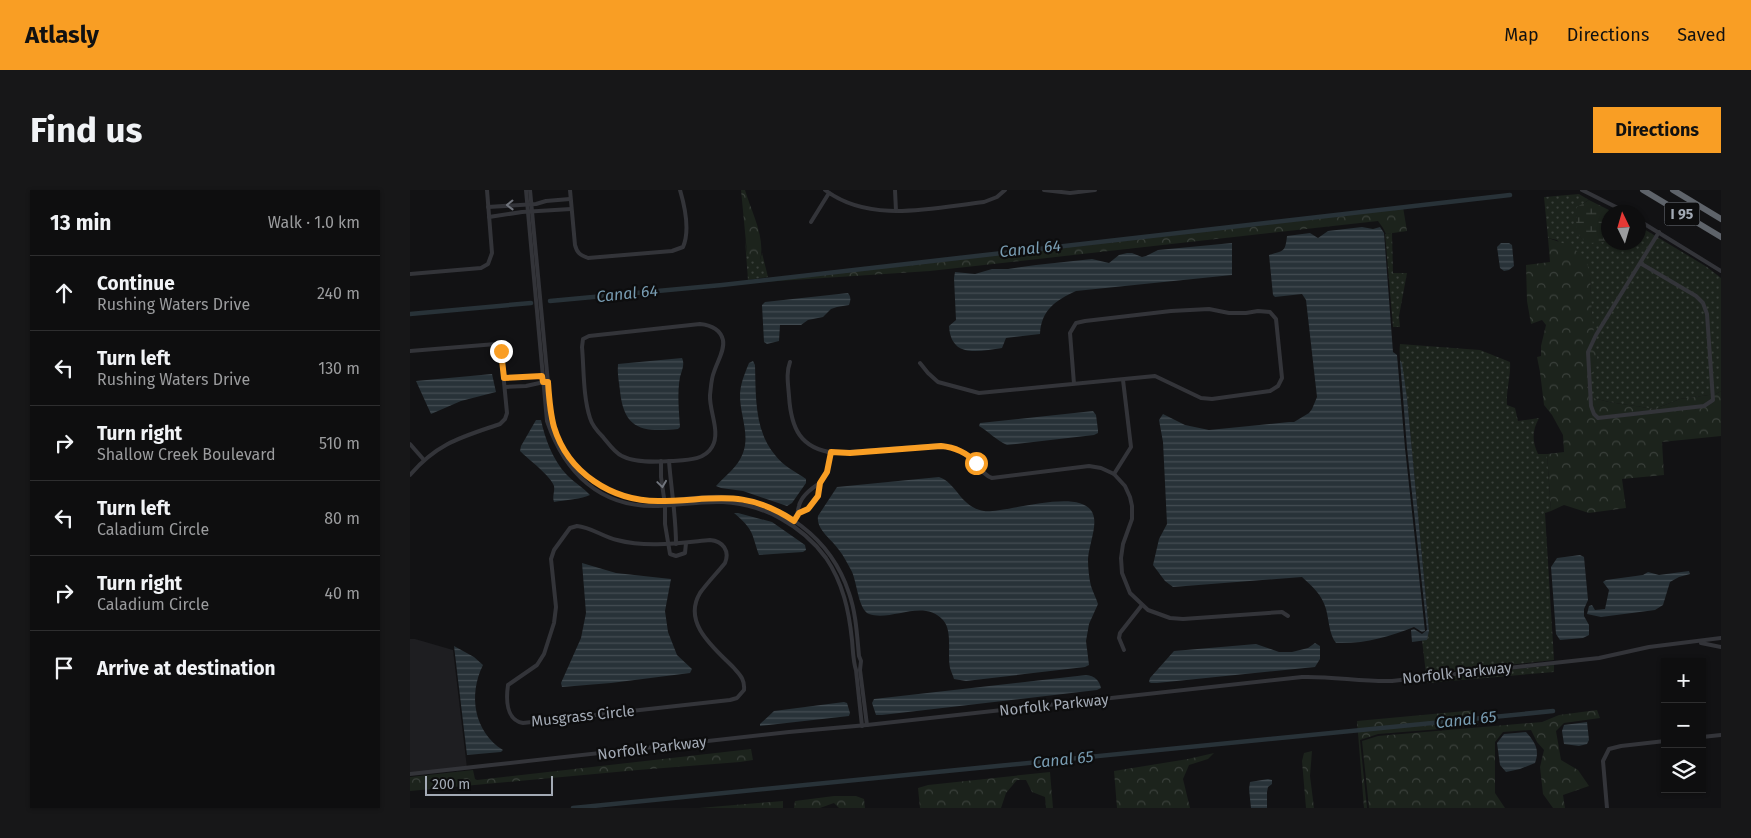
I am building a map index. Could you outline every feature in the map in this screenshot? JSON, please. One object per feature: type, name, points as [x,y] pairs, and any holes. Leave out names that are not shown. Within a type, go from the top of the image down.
[{"type":"highway","name":"I 95","points":[[1643,190],[1721,237]]},
{"type":"highway","name":"I 95","points":[[1673,190],[1721,219]]},
{"type":"street","points":[[410,274],[481,268],[488,264],[492,253],[487,190]]},
{"type":"street","points":[[526,190],[555,428],[568,455],[600,487],[625,498],[665,503]]},
{"type":"street","points":[[529,205],[530,190]]},
{"type":"street","points":[[570,190],[575,245],[581,256],[588,258],[672,251],[683,247],[687,238],[686,220],[680,190]]},
{"type":"street","points":[[895,190],[896,211]]},
{"type":"street","points":[[811,222],[827,191],[845,202],[868,209],[896,211],[984,202],[997,197],[1005,190]]},
{"type":"street","points":[[1044,190],[1058,193],[1094,190]]},
{"type":"street","points":[[1582,190],[1612,205]]},
{"type":"street","points":[[488,206],[529,205],[570,199]]},
{"type":"street","points":[[489,217],[530,211],[571,209]]},
{"type":"street","points":[[530,211],[547,421],[553,439],[566,462],[593,489],[628,503],[645,506],[672,502],[741,504],[761,509],[806,529],[822,544],[831,556],[849,592],[854,610],[861,661],[864,726]]},
{"type":"street","points":[[1646,225],[1721,271]]},
{"type":"street","points":[[1640,263],[1696,296],[1703,303],[1707,314],[1713,400],[1704,406],[1598,418],[1590,406],[1588,352],[1640,263],[1659,232]]},
{"type":"street","points":[[920,363],[938,382],[979,393],[1123,380],[1155,376],[1201,398],[1212,399],[1270,391],[1278,386],[1282,378],[1276,320],[1270,312],[1229,313],[1209,309],[1171,311],[1085,321],[1076,324],[1070,333],[1074,384]]},
{"type":"street","points":[[700,324],[711,326],[721,335],[723,348],[713,375],[710,395],[715,432],[712,446],[706,454],[697,458],[669,461],[648,462],[622,456],[603,437],[591,420],[582,347],[583,340],[589,336],[700,324]]},
{"type":"street","points":[[410,351],[496,344],[501,351],[507,413],[505,419],[500,424],[460,437],[443,445],[424,460],[410,476]]},
{"type":"street","points":[[790,362],[786,371],[790,416],[795,428],[803,439],[816,448],[831,452],[850,453],[941,446],[950,447],[971,457],[982,472],[992,478],[1089,466],[1101,468],[1114,474],[1125,486],[1132,506],[1132,518],[1123,544],[1121,558],[1122,573],[1130,593],[1142,606],[1154,614],[1170,618],[1282,612],[1288,616]]},
{"type":"street","points":[[504,378],[548,376]]},
{"type":"street","points":[[1114,474],[1131,447],[1123,380]]},
{"type":"street","points":[[505,387],[548,382]]},
{"type":"street","points":[[410,444],[424,460]]},
{"type":"street","points":[[792,523],[799,513],[808,509],[818,496],[820,483],[827,472],[831,452]]},
{"type":"street","points":[[669,461],[672,502],[676,524],[676,544]]},
{"type":"street","points":[[661,462],[665,503],[664,524],[670,554],[676,556],[684,553],[686,543]]},
{"type":"street","points":[[799,513],[799,504],[808,491],[820,483]]},
{"type":"street","points":[[804,497],[813,503]]},
{"type":"street","points":[[792,523],[826,559],[844,593],[851,626],[853,663],[856,670],[864,726]]},
{"type":"street","name":"Musgrass Circle","points":[[584,526],[617,540],[631,543],[668,545],[686,543],[716,541],[724,545],[727,558],[697,601],[696,622],[699,631],[705,639],[742,677],[744,690],[742,694],[730,700],[533,722],[523,723],[513,719],[509,714],[508,685],[526,674],[544,654],[555,615],[551,559],[554,550],[570,528],[584,526]]},
{"type":"street","points":[[1124,650],[1119,638],[1120,633],[1142,606]]},
{"type":"street","name":"Norfolk Parkway","points":[[410,774],[1302,677],[1392,681],[1599,658],[1649,647],[1721,638]]},
{"type":"street","name":"Norfolk Parkway","points":[[1698,642],[1721,647]]},
{"type":"street","points":[[1706,737],[1721,735]]},
{"type":"street","points":[[1607,808],[1603,761],[1609,750],[1621,746],[1661,741]]},
{"type":"shaded area","points":[[1362,227],[1373,229],[1380,227],[1384,233],[1393,352],[1397,355],[1425,631],[1422,632],[1414,627],[1376,639],[1336,643],[1320,595],[1302,577],[1173,587],[1165,581],[1153,565],[1159,539],[1167,524],[1163,442],[1159,420],[1163,414],[1185,425],[1209,430],[1294,422],[1309,413],[1317,397],[1306,300],[1302,294],[1275,297],[1273,295],[1269,255],[1283,250],[1287,236],[1310,233],[1318,238],[1328,231]]},
{"type":"shaded area","points":[[1232,243],[1232,275],[1076,291],[1062,298],[1051,307],[1043,318],[1040,334],[1006,338],[1002,348],[968,350],[955,344],[951,337],[949,326],[956,320],[955,272],[975,274],[992,269],[1008,269],[1092,259],[1109,263],[1119,255],[1127,253],[1142,257],[1158,250]]},
{"type":"shaded area","points":[[1501,243],[1512,245],[1514,266],[1504,271],[1500,268],[1497,247]]},
{"type":"shaded area","points":[[848,293],[850,296],[849,305],[831,309],[823,317],[808,320],[801,325],[780,325],[779,341],[767,344],[764,342],[762,305],[765,302]]},
{"type":"shaded area","points":[[682,358],[683,365],[678,402],[680,427],[678,429],[646,429],[631,421],[622,404],[618,364]]},
{"type":"shaded area","points":[[1400,360],[1407,398],[1429,631],[1427,640],[1412,642],[1411,630],[1414,629],[1422,634],[1427,630],[1407,448]]},
{"type":"shaded area","points":[[753,361],[755,365],[758,412],[763,435],[778,459],[806,479],[806,483],[792,503],[787,506],[743,491],[716,486],[735,467],[743,453],[745,439],[740,392],[749,363]]},
{"type":"shaded area","points":[[492,374],[496,392],[461,401],[431,414],[416,381]]},
{"type":"shaded area","points":[[1093,411],[1096,415],[1098,430],[1098,433],[1094,435],[1007,445],[979,426],[980,423]]},
{"type":"shaded area","points":[[536,420],[541,420],[550,449],[561,468],[590,495],[554,502],[554,486],[552,482],[520,451]]},
{"type":"shaded area","points":[[939,477],[950,484],[969,505],[984,511],[1063,501],[1078,503],[1089,508],[1094,522],[1088,559],[1089,573],[1091,586],[1098,604],[1089,624],[1086,641],[1089,665],[966,681],[954,679],[949,662],[948,630],[943,620],[935,614],[926,611],[878,616],[865,611],[862,607],[851,570],[841,552],[819,526],[818,516],[837,487]]},
{"type":"shaded area","points":[[734,513],[772,522],[805,545],[806,550],[803,552],[759,555],[749,528]]},
{"type":"shaded area","points":[[1580,555],[1584,557],[1588,600],[1584,609],[1584,616],[1589,625],[1589,635],[1583,638],[1560,640],[1556,634],[1551,567],[1557,558]]},
{"type":"shaded area","points":[[582,563],[616,573],[671,579],[665,611],[668,632],[677,655],[692,669],[690,673],[562,687],[561,683],[581,638],[586,613]]},
{"type":"shaded area","points":[[1689,571],[1690,574],[1670,582],[1663,605],[1655,610],[1601,617],[1587,614],[1589,606],[1592,605],[1595,610],[1605,609],[1609,590],[1603,582],[1606,580],[1643,575],[1648,572],[1659,575]]},
{"type":"shaded area","points":[[410,639],[453,650],[467,768],[410,774]]},
{"type":"shaded area","points":[[1315,643],[1320,646],[1320,659],[1315,667],[1157,683],[1149,682],[1150,678],[1174,651],[1256,644],[1279,652],[1292,652],[1308,648]]},
{"type":"shaded area","points":[[454,646],[474,657],[483,665],[476,688],[476,712],[486,733],[503,750],[501,752],[467,755]]},
{"type":"shaded area","points":[[1086,675],[1096,679],[1101,688],[882,715],[876,715],[872,703],[874,699]]},
{"type":"shaded area","points":[[847,703],[849,716],[760,726],[774,711]]},
{"type":"shaded area","points":[[1587,722],[1589,740],[1587,744],[1579,746],[1564,744],[1562,731],[1564,725]]},
{"type":"shaded area","points":[[1526,732],[1536,746],[1535,763],[1506,772],[1500,765],[1497,743],[1504,734]]},
{"type":"shaded area","points":[[1272,780],[1272,784],[1268,787],[1267,808],[1251,808],[1250,782]]},
{"type":"green space","points":[[741,190],[745,190],[757,225],[761,243],[760,260],[754,260],[747,253]]},
{"type":"green space","points":[[1579,194],[1589,200],[1580,207],[1577,216],[1578,227],[1581,238],[1590,242],[1601,242],[1601,250],[1646,250],[1646,230],[1707,267],[1721,278],[1721,391],[1716,394],[1680,399],[1655,409],[1593,398],[1587,388],[1592,347],[1590,276],[1557,240],[1548,238],[1544,197]]},
{"type":"green space","points":[[1589,200],[1601,206],[1601,242],[1590,243],[1581,238],[1576,230],[1577,207]]},
{"type":"green space","points":[[1403,207],[1407,231],[1386,234],[1378,221],[930,271],[763,282],[760,279],[928,262]]},
{"type":"green space","points":[[1392,233],[1393,273],[1407,273],[1399,316],[1400,327],[1393,327],[1385,234]]},
{"type":"green space","points":[[1548,238],[1571,246],[1586,259],[1590,276],[1592,317],[1598,364],[1590,376],[1587,387],[1593,398],[1655,409],[1680,399],[1716,394],[1721,391],[1721,436],[1662,442],[1664,475],[1622,479],[1626,508],[1589,513],[1564,505],[1551,511],[1547,454],[1564,452],[1563,435],[1544,405],[1537,357],[1541,356],[1541,346],[1546,325],[1542,320],[1531,324],[1527,301],[1526,265],[1550,262]]},
{"type":"green space","points":[[745,240],[747,253],[760,260],[762,253],[768,277],[748,280]]},
{"type":"green space","points":[[1400,344],[1480,350],[1510,362],[1507,405],[1515,408],[1518,421],[1539,418],[1535,427],[1534,440],[1538,454],[1547,454],[1551,511],[1545,513],[1554,660],[1426,674],[1422,640],[1427,639],[1429,631],[1407,398],[1401,364]]},
{"type":"green space","points":[[1554,665],[1554,672],[1427,683],[1427,679]]},
{"type":"green space","points":[[1476,710],[1478,726],[1378,734],[1360,740],[1367,808],[1364,808],[1357,721]]},
{"type":"green space","points":[[1597,710],[1600,718],[1564,723],[1556,731],[1561,760],[1578,770],[1589,786],[1563,795],[1565,808],[1553,808],[1543,794],[1540,767],[1544,750],[1537,742],[1531,730],[1503,732],[1495,742],[1495,793],[1505,808],[1369,808],[1362,741],[1378,736],[1542,722],[1559,715]]},
{"type":"green space","points":[[751,749],[753,760],[740,762],[410,791],[410,777],[473,770],[477,780]]},
{"type":"green space","points":[[1312,751],[1310,776],[1314,808],[1306,808],[1302,761],[1304,753]]},
{"type":"green space","points":[[1214,753],[1208,759],[1189,765],[1183,779],[1190,808],[1117,808],[1114,771]]},
{"type":"green space","points":[[1050,772],[1053,808],[1046,808],[1045,797],[1032,792],[1026,780],[1017,780],[1006,793],[1001,808],[920,808],[918,788],[928,785]]},
{"type":"green space","points":[[834,796],[856,796],[864,799],[865,808],[839,808],[834,803],[820,808],[794,808],[795,801]]},
{"type":"green space","points":[[783,801],[783,808],[699,808]]},
{"type":"waterway","name":"Canal 64","points":[[550,301],[722,285],[1510,195]]},
{"type":"waterway","name":"Canal 64","points":[[410,314],[531,303]]},
{"type":"waterway","name":"Canal 65","points":[[573,808],[1553,711]]},
{"type":"route","points":[[501,351],[504,378],[542,376],[543,382],[548,382],[555,428],[568,455],[600,487],[625,498],[659,501],[708,497],[742,499],[763,504],[781,512],[794,521],[799,513],[808,509],[818,496],[820,483],[827,472],[831,452],[850,453],[941,446],[950,447],[971,457],[976,463]]}]
